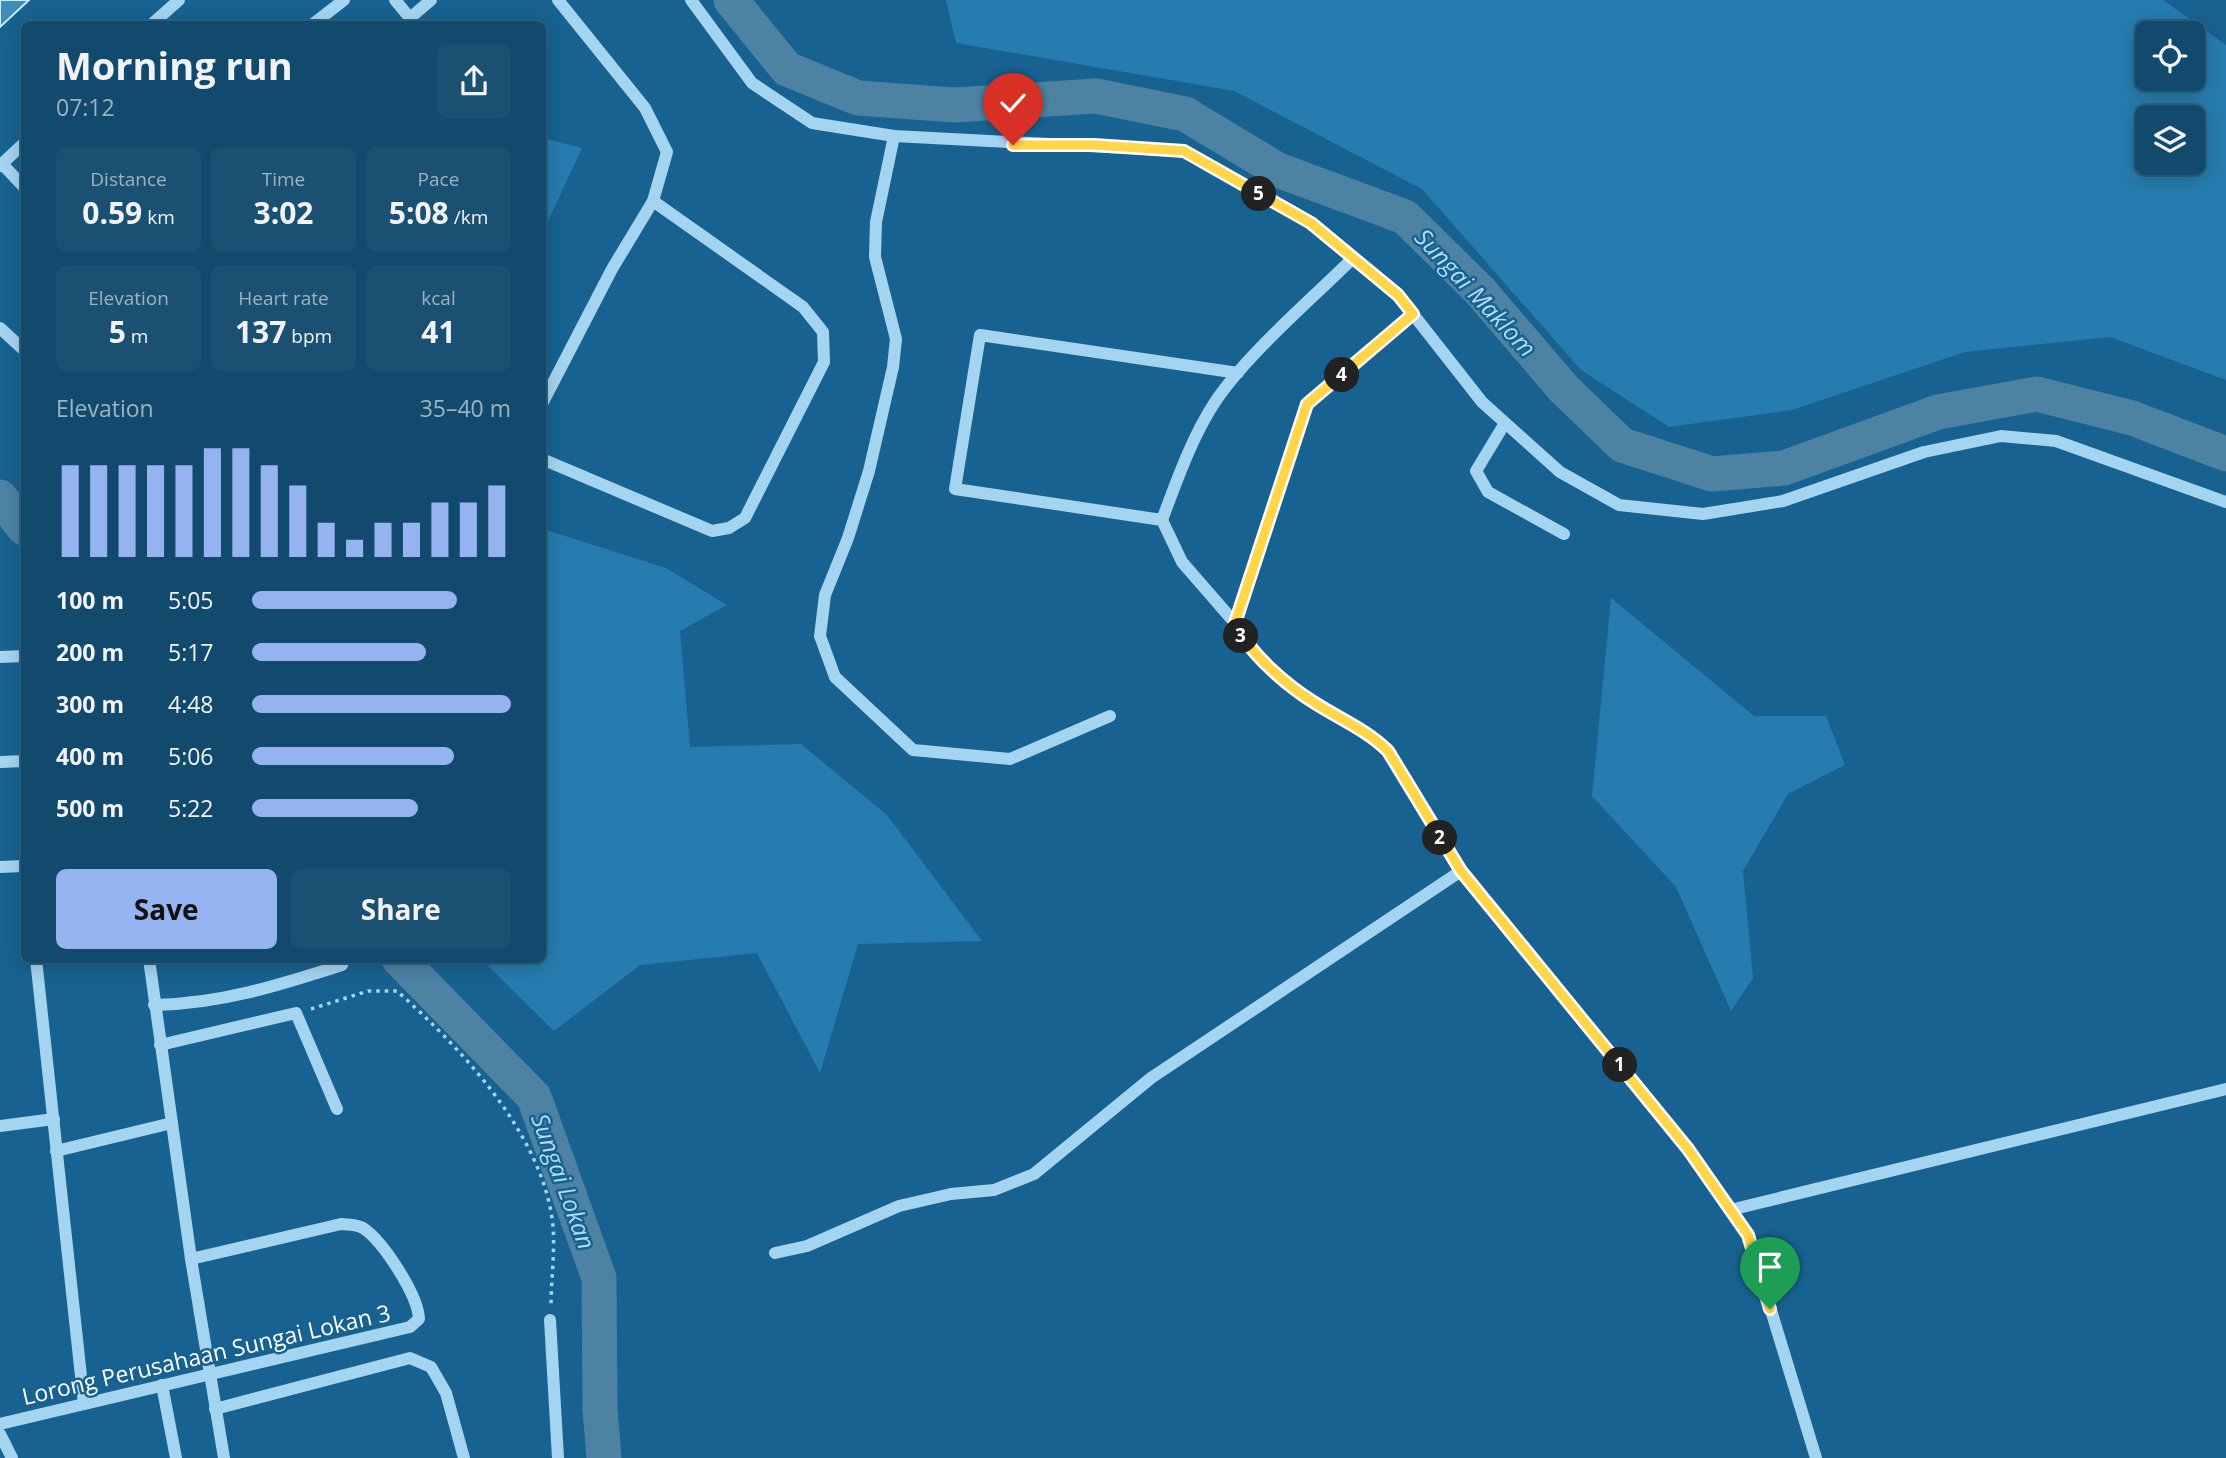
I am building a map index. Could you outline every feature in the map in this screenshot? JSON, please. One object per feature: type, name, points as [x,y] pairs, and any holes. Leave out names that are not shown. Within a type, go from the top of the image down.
[{"type":"street","points":[[155,21],[178,0]]},
{"type":"street","points":[[317,21],[344,0]]},
{"type":"street","points":[[395,0],[410,18],[431,0]]},
{"type":"street","points":[[546,396],[612,269],[653,201],[667,152],[645,108],[558,0]]},
{"type":"street","points":[[691,0],[752,83],[812,123],[894,136],[1184,151],[1311,223],[1398,295],[1482,402],[1560,472],[1619,505],[1703,514],[1783,502],[1924,452],[2001,436],[2056,441],[2226,502]]},
{"type":"street","points":[[894,136],[876,222],[875,257],[896,339],[893,367],[869,471],[848,538],[825,595],[820,635],[831,667],[835,677],[913,750],[1010,759],[1110,716]]},
{"type":"street","points":[[21,146],[1,165],[21,184]]},
{"type":"street","points":[[546,461],[712,531],[729,528],[745,518],[824,362],[823,332],[803,307],[653,201]]},
{"type":"street","points":[[1353,258],[1238,373],[1215,402],[1178,475],[1162,520],[1182,562],[1235,623],[1245,645],[1303,694],[1374,737],[1388,751],[1461,871],[1688,1149],[1748,1235],[1816,1458]]},
{"type":"street","points":[[1235,623],[1307,404],[1413,314]]},
{"type":"street","points":[[0,328],[21,347]]},
{"type":"street","points":[[1162,520],[955,489],[980,335],[1238,373]]},
{"type":"street","points":[[1505,423],[1476,471],[1488,492],[1564,534]]},
{"type":"street","points":[[0,657],[21,656]]},
{"type":"street","points":[[0,761],[21,761]]},
{"type":"street","points":[[0,867],[21,866]]},
{"type":"street","points":[[775,1253],[807,1246],[899,1206],[950,1194],[994,1190],[1034,1174],[1151,1078],[1461,871]]},
{"type":"street","points":[[36,963],[84,1404]]},
{"type":"street","points":[[150,963],[191,1259],[224,1458]]},
{"type":"street","points":[[155,1005],[188,1004],[265,990],[342,965]]},
{"type":"street","points":[[160,1045],[296,1013],[337,1109]]},
{"type":"street","points":[[1730,1210],[2226,1089]]},
{"type":"street","points":[[0,1126],[54,1119]]},
{"type":"street","points":[[56,1151],[172,1123]]},
{"type":"street","name":"Lorong Perusahaan Sungai Lokan 3","points":[[0,1424],[410,1327],[419,1319],[418,1306],[378,1239],[360,1226],[341,1224],[191,1259]]},
{"type":"street","points":[[550,1320],[558,1458]]},
{"type":"street","points":[[215,1409],[410,1358],[431,1367],[446,1393],[464,1458]]},
{"type":"street","points":[[162,1385],[176,1458]]},
{"type":"street","points":[[0,1434],[12,1458]]},
{"type":"path","points":[[296,1013],[368,991],[397,991],[429,1020],[514,1119],[533,1155],[553,1226],[550,1320]]},
{"type":"shaded area","points":[[946,0],[2163,0],[2192,21],[2135,21],[2135,91],[2205,91],[2205,30],[2226,45],[2226,380],[2110,337],[1965,352],[1792,410],[1669,427],[1581,370],[1422,189],[1234,91],[956,43]]},
{"type":"shaded area","points":[[546,139],[582,148],[546,226]]},
{"type":"shaded area","points":[[546,530],[666,568],[727,605],[680,631],[690,747],[801,744],[887,815],[982,941],[858,944],[820,1073],[757,953],[640,965],[554,1031],[485,963],[546,963]]},
{"type":"shaded area","points":[[1611,598],[1754,716],[1826,716],[1845,765],[1788,794],[1743,871],[1753,978],[1731,1011],[1676,887],[1592,796]]},
{"type":"building","points":[[0,0],[29,0],[0,27]]},
{"type":"waterway","name":"Sungai Maklom","points":[[731,0],[787,69],[858,98],[954,105],[1096,96],[1185,114],[1278,170],[1405,217],[1480,291],[1564,389],[1622,445],[1712,474],[1784,468],[1938,412],[2037,394],[2132,418],[2226,454]]},
{"type":"waterway","name":"Sungai Lokan","points":[[0,497],[21,524]]},
{"type":"waterway","name":"Sungai Lokan","points":[[403,963],[534,1097],[599,1278],[600,1409],[604,1458]]},
{"type":"route","points":[[1013,145],[1094,145],[1184,151],[1311,223],[1398,295],[1413,314],[1307,404],[1235,623],[1245,645],[1312,702],[1374,737],[1388,751],[1461,871],[1688,1149],[1748,1235],[1770,1309]]}]
